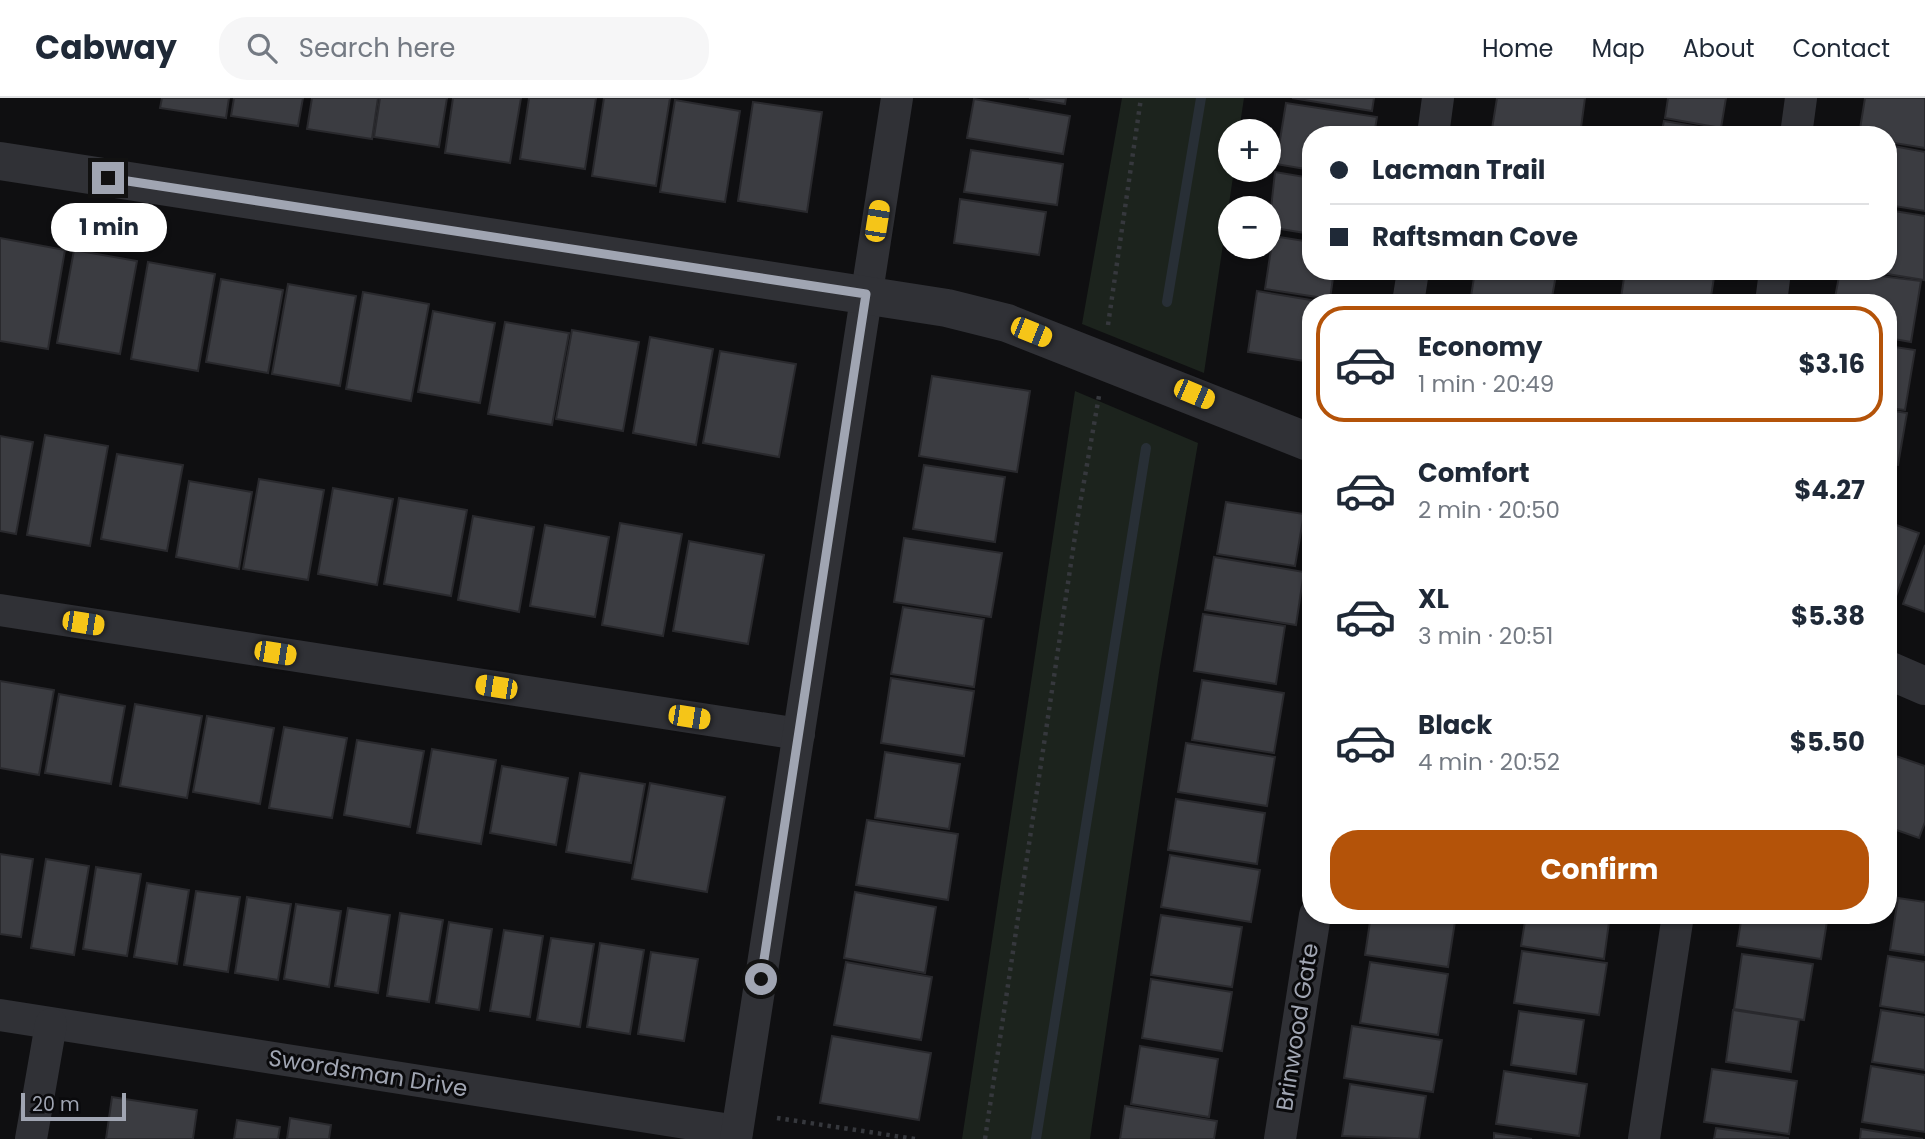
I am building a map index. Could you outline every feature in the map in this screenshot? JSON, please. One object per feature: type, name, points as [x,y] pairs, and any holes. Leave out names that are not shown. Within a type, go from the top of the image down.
[{"type":"street","points":[[736,1135],[897,98]]},
{"type":"street","points":[[1434,126],[1438,98]]},
{"type":"street","points":[[1797,126],[1801,98]]},
{"type":"street","points":[[0,161],[947,308],[1007,323],[1302,439]]},
{"type":"street","points":[[0,610],[799,734]]},
{"type":"street","points":[[1897,674],[1925,686]]},
{"type":"street","name":"Brinwood Gate","points":[[1280,1139],[1314,924]]},
{"type":"street","points":[[1644,1139],[1677,924]]},
{"type":"street","name":"Swordsman Drive","points":[[0,1015],[736,1135]]},
{"type":"street","points":[[32,1139],[51,1024]]},
{"type":"path","points":[[985,1139],[1141,98]]},
{"type":"path","points":[[777,1118],[915,1139]]},
{"type":"shaded area","points":[[1122,98],[1244,98],[1241,119],[1218,119],[1218,182],[1232,182],[1230,196],[1218,196],[1218,259],[1221,259],[1204,373],[1082,324]]},
{"type":"shaded area","points":[[1075,391],[1198,443],[1160,666],[1090,1139],[962,1139]]},
{"type":"building","points":[[162,98],[229,98],[226,118],[160,108]]},
{"type":"building","points":[[234,98],[303,98],[298,126],[231,116]]},
{"type":"building","points":[[312,98],[378,98],[372,139],[307,129]]},
{"type":"building","points":[[380,98],[447,98],[439,147],[374,137]]},
{"type":"building","points":[[453,98],[521,98],[510,163],[445,153]]},
{"type":"building","points":[[529,98],[596,98],[585,169],[520,159]]},
{"type":"building","points":[[604,98],[670,98],[656,186],[592,176]]},
{"type":"building","points":[[1029,98],[1066,98],[1065,104]]},
{"type":"building","points":[[1292,98],[1374,98],[1372,111]]},
{"type":"building","points":[[1497,98],[1585,98],[1581,126],[1492,126]]},
{"type":"building","points":[[1668,98],[1726,98],[1721,126],[1665,118]]},
{"type":"building","points":[[1865,98],[1925,98],[1925,148],[1897,143],[1897,126],[1860,126]]},
{"type":"building","points":[[974,99],[1070,116],[1063,154],[967,138]]},
{"type":"building","points":[[675,100],[740,111],[725,202],[660,192]]},
{"type":"building","points":[[753,102],[822,112],[807,212],[738,201]]},
{"type":"building","points":[[1286,103],[1377,117],[1376,126],[1302,126],[1302,168],[1281,165],[1281,134]]},
{"type":"building","points":[[1664,121],[1694,126],[1663,126]]},
{"type":"building","points":[[1897,147],[1925,152],[1925,211],[1897,206]]},
{"type":"building","points":[[971,150],[1063,164],[1057,205],[964,192]]},
{"type":"building","points":[[1281,173],[1302,176],[1302,232],[1281,229],[1281,196],[1272,196],[1274,182],[1281,182]]},
{"type":"building","points":[[960,199],[1046,212],[1039,255],[954,243]]},
{"type":"building","points":[[1897,211],[1925,216],[1924,280],[1897,276]]},
{"type":"building","points":[[1281,237],[1302,241],[1302,280],[1333,280],[1331,294],[1302,295],[1265,289],[1270,259],[1281,259]]},
{"type":"building","points":[[0,238],[65,250],[48,349],[0,341]]},
{"type":"building","points":[[74,250],[137,261],[120,354],[57,343]]},
{"type":"building","points":[[148,262],[215,274],[198,371],[131,359]]},
{"type":"building","points":[[1897,278],[1921,281],[1911,342],[1897,340],[1897,294],[1836,294],[1838,280]]},
{"type":"building","points":[[221,279],[283,290],[268,373],[206,362]]},
{"type":"building","points":[[1474,280],[1555,280],[1553,294],[1471,294]]},
{"type":"building","points":[[1624,280],[1714,280],[1711,294],[1622,294]]},
{"type":"building","points":[[288,284],[356,296],[340,386],[272,374]]},
{"type":"building","points":[[1257,291],[1302,298],[1302,361],[1248,352]]},
{"type":"building","points":[[363,292],[429,304],[411,401],[346,389]]},
{"type":"building","points":[[433,311],[495,323],[480,403],[418,392]]},
{"type":"building","points":[[505,322],[569,333],[552,425],[488,414]]},
{"type":"building","points":[[572,330],[639,342],[623,431],[556,419]]},
{"type":"building","points":[[650,337],[713,349],[696,445],[633,433]]},
{"type":"building","points":[[1897,347],[1915,350],[1905,410],[1897,409]]},
{"type":"building","points":[[720,351],[796,364],[779,457],[703,443]]},
{"type":"building","points":[[932,376],[1030,391],[1017,472],[919,456]]},
{"type":"building","points":[[1897,411],[1907,413],[1897,465]]},
{"type":"building","points":[[45,435],[108,446],[90,546],[27,535]]},
{"type":"building","points":[[0,436],[33,442],[16,534],[0,531]]},
{"type":"building","points":[[117,454],[183,465],[167,551],[101,539]]},
{"type":"building","points":[[924,465],[1005,477],[995,542],[913,529]]},
{"type":"building","points":[[259,479],[324,490],[308,580],[243,569]]},
{"type":"building","points":[[189,481],[252,492],[239,569],[176,557]]},
{"type":"building","points":[[333,488],[393,499],[377,585],[318,574]]},
{"type":"building","points":[[399,498],[467,510],[451,596],[384,584]]},
{"type":"building","points":[[1226,502],[1302,514],[1295,566],[1217,554]]},
{"type":"building","points":[[473,516],[534,527],[519,612],[458,600]]},
{"type":"building","points":[[620,523],[682,534],[663,636],[602,625]]},
{"type":"building","points":[[545,525],[609,537],[595,617],[530,606]]},
{"type":"building","points":[[1897,525],[1919,533],[1897,594]]},
{"type":"building","points":[[904,538],[1002,553],[991,617],[894,602]]},
{"type":"building","points":[[689,541],[764,555],[748,644],[673,631]]},
{"type":"building","points":[[1925,545],[1925,612],[1903,604]]},
{"type":"building","points":[[1214,557],[1302,572],[1296,625],[1205,610]]},
{"type":"building","points":[[903,607],[984,619],[974,687],[891,674]]},
{"type":"building","points":[[1203,614],[1285,626],[1276,684],[1194,671]]},
{"type":"building","points":[[891,678],[974,691],[964,756],[881,743]]},
{"type":"building","points":[[1202,680],[1284,693],[1274,753],[1192,740]]},
{"type":"building","points":[[0,681],[54,690],[39,775],[0,768]]},
{"type":"building","points":[[59,694],[125,706],[111,784],[45,773]]},
{"type":"building","points":[[135,704],[202,716],[187,798],[120,786]]},
{"type":"building","points":[[207,716],[274,728],[260,804],[193,792]]},
{"type":"building","points":[[284,727],[347,738],[332,818],[269,808]]},
{"type":"building","points":[[357,740],[424,751],[410,827],[344,815]]},
{"type":"building","points":[[1186,743],[1275,757],[1267,806],[1178,792]]},
{"type":"building","points":[[432,749],[496,760],[481,844],[417,833]]},
{"type":"building","points":[[885,752],[960,764],[949,829],[875,818]]},
{"type":"building","points":[[1897,756],[1925,766],[1925,822],[1919,838],[1897,830]]},
{"type":"building","points":[[502,766],[568,778],[556,845],[490,833]]},
{"type":"building","points":[[580,773],[645,784],[631,863],[566,852]]},
{"type":"building","points":[[650,783],[725,797],[707,892],[632,879]]},
{"type":"building","points":[[1176,799],[1265,813],[1257,864],[1168,850]]},
{"type":"building","points":[[867,820],[958,834],[948,900],[856,885]]},
{"type":"building","points":[[0,854],[33,859],[21,937],[0,934]]},
{"type":"building","points":[[1170,855],[1260,870],[1251,922],[1161,907]]},
{"type":"building","points":[[46,859],[89,866],[74,955],[31,948]]},
{"type":"building","points":[[96,867],[141,874],[127,956],[83,949]]},
{"type":"building","points":[[147,883],[189,890],[177,964],[134,957]]},
{"type":"building","points":[[196,891],[240,897],[228,972],[184,965]]},
{"type":"building","points":[[855,892],[936,907],[925,973],[844,958]]},
{"type":"building","points":[[247,897],[291,904],[278,980],[235,973]]},
{"type":"building","points":[[1898,898],[1925,902],[1925,955],[1890,950],[1894,924],[1897,924]]},
{"type":"building","points":[[296,904],[341,911],[329,987],[284,979]]},
{"type":"building","points":[[348,908],[390,915],[378,993],[335,986]]},
{"type":"building","points":[[400,913],[443,920],[429,1002],[387,996]]},
{"type":"building","points":[[1161,915],[1242,927],[1232,987],[1151,975]]},
{"type":"building","points":[[449,922],[492,929],[479,1010],[436,1003]]},
{"type":"building","points":[[1370,924],[1455,924],[1448,967],[1365,955]]},
{"type":"building","points":[[1525,924],[1609,924],[1604,959],[1521,946]]},
{"type":"building","points":[[1741,924],[1827,924],[1821,959],[1737,946]]},
{"type":"building","points":[[504,930],[543,936],[530,1017],[490,1011]]},
{"type":"building","points":[[551,938],[594,944],[580,1027],[537,1020]]},
{"type":"building","points":[[600,943],[644,950],[630,1034],[587,1027]]},
{"type":"building","points":[[1522,951],[1607,963],[1599,1015],[1514,1003]]},
{"type":"building","points":[[651,952],[698,959],[684,1041],[638,1034]]},
{"type":"building","points":[[1742,954],[1813,964],[1804,1020],[1734,1009]]},
{"type":"building","points":[[1888,956],[1925,962],[1925,1013],[1880,1006]]},
{"type":"building","points":[[846,962],[932,977],[921,1040],[834,1025]]},
{"type":"building","points":[[1370,962],[1448,974],[1438,1035],[1360,1023]]},
{"type":"building","points":[[1151,979],[1232,992],[1222,1051],[1142,1038]]},
{"type":"building","points":[[1733,1010],[1799,1020],[1791,1072],[1726,1062]]},
{"type":"building","points":[[1881,1010],[1925,1017],[1925,1070],[1872,1062]]},
{"type":"building","points":[[1519,1011],[1584,1020],[1576,1074],[1511,1065]]},
{"type":"building","points":[[1352,1026],[1442,1040],[1433,1092],[1344,1078]]},
{"type":"building","points":[[832,1036],[931,1053],[919,1120],[820,1103]]},
{"type":"building","points":[[1140,1046],[1218,1059],[1209,1117],[1131,1104]]},
{"type":"building","points":[[1871,1066],[1925,1075],[1925,1132],[1862,1122]]},
{"type":"building","points":[[1712,1069],[1797,1081],[1789,1134],[1704,1122]]},
{"type":"building","points":[[1504,1071],[1587,1084],[1579,1136],[1496,1124]]},
{"type":"building","points":[[1350,1084],[1426,1096],[1419,1139],[1342,1136]]},
{"type":"building","points":[[112,1097],[197,1110],[193,1139],[106,1139]]},
{"type":"building","points":[[1125,1106],[1217,1121],[1214,1139],[1120,1139]]},
{"type":"building","points":[[290,1118],[331,1125],[329,1139],[287,1139]]},
{"type":"building","points":[[237,1120],[280,1127],[278,1139],[234,1139]]},
{"type":"building","points":[[1716,1128],[1788,1138],[1788,1139],[1714,1139]]},
{"type":"building","points":[[1861,1129],[1923,1139],[1860,1139]]},
{"type":"building","points":[[1494,1133],[1532,1139],[1494,1139]]},
{"type":"waterway","points":[[1167,302],[1201,98]]},
{"type":"waterway","points":[[1036,1139],[1146,448]]},
{"type":"route","points":[[108,178],[866,294],[761,979]]}]
